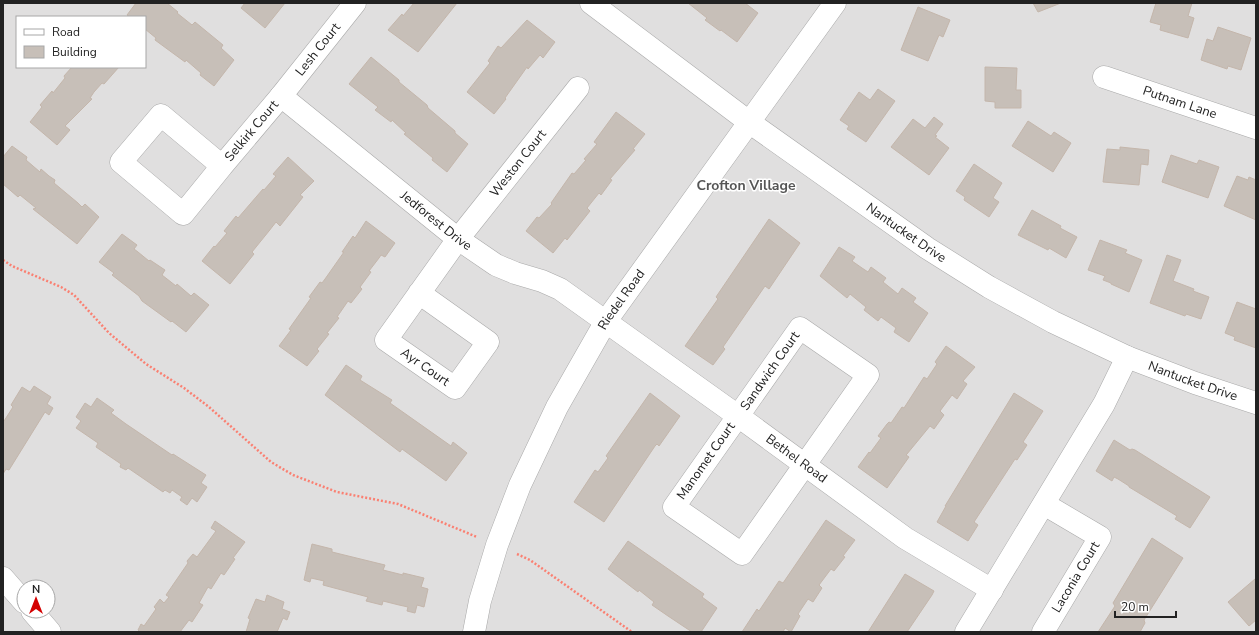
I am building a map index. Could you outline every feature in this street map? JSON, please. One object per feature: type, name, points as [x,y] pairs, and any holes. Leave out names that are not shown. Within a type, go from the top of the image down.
[{"type":"street","name":"Lesh Court","points":[[281,96],[354,3]]},
{"type":"street","name":"Nantucket Drive","points":[[591,3],[749,122],[927,248],[989,287],[1053,322],[1127,357],[1195,383],[1256,403]]},
{"type":"street","name":"Riedel Road","points":[[474,632],[480,602],[497,545],[520,485],[557,407],[606,321],[835,3]]},
{"type":"street","name":"Putnam Lane","points":[[1104,77],[1256,128]]},
{"type":"street","name":"Weston Court","points":[[458,239],[578,88]]},
{"type":"street","name":"Selkirk Court","points":[[222,166],[161,115],[121,162],[183,214],[281,96]]},
{"type":"street","name":"Jedforest Drive","points":[[281,96],[458,239],[496,265],[560,289],[606,321]]},
{"type":"street","name":"Ayr Court","points":[[419,293],[488,342],[454,388],[386,340],[419,293],[458,239]]},
{"type":"street","name":"Bethel Road","points":[[606,321],[905,538],[992,590]]},
{"type":"street","name":"Sandwich Court","points":[[738,416],[800,328],[868,375],[805,466]]},
{"type":"street","points":[[966,632],[1104,404],[1127,357]]},
{"type":"street","name":"Manomet Court","points":[[738,416],[674,507],[742,554],[805,466]]},
{"type":"street","name":"Laconia Court","points":[[1043,632],[1100,537],[1044,504]]},
{"type":"street","points":[[3,578],[16,593]]},
{"type":"street","points":[[39,619],[50,632]]},
{"type":"path","points":[[3,260],[12,266],[62,286],[74,295],[109,333],[146,364],[184,388],[209,407],[271,462],[293,475],[337,492],[398,504],[530,560],[632,632]]},
{"type":"shaded area","points":[[3,3],[1256,3],[1256,632],[3,632]]},
{"type":"building","points":[[136,3],[167,3],[192,25],[195,22],[223,45],[221,48],[234,60],[214,86],[200,75],[201,73],[186,60],[185,62],[155,40],[156,38],[146,30],[146,16],[127,15]]},
{"type":"building","points":[[245,3],[285,3],[265,28],[241,8]]},
{"type":"building","points":[[414,3],[457,3],[418,52],[388,30]]},
{"type":"building","points":[[688,3],[745,3],[758,13],[737,42],[705,20],[707,18]]},
{"type":"building","points":[[1033,3],[1061,3],[1038,12]]},
{"type":"building","points":[[1156,3],[1192,3],[1188,16],[1194,18],[1188,38],[1160,30],[1161,25],[1150,22]]},
{"type":"building","points":[[918,7],[950,20],[943,37],[939,35],[928,61],[901,50]]},
{"type":"building","points":[[527,20],[555,42],[543,58],[540,55],[528,69],[527,67],[505,98],[506,99],[494,114],[467,92],[490,63],[488,61],[498,46],[501,48]]},
{"type":"building","points":[[1218,27],[1251,38],[1241,70],[1228,66],[1227,69],[1201,60],[1207,39],[1213,41]]},
{"type":"building","points":[[371,57],[427,105],[428,108],[468,144],[447,172],[432,160],[433,158],[404,134],[406,133],[392,120],[391,122],[375,110],[378,107],[349,84]]},
{"type":"building","points":[[985,67],[1017,68],[1016,90],[1021,90],[1021,108],[995,108],[995,102],[985,101]]},
{"type":"building","points":[[71,68],[118,68],[104,84],[102,83],[90,98],[92,99],[65,126],[70,130],[57,145],[30,122],[42,107],[40,105],[52,91],[53,93],[65,78],[64,76]]},
{"type":"building","points":[[878,89],[895,101],[866,142],[847,129],[849,126],[840,120],[859,92],[870,100]]},
{"type":"building","points":[[616,112],[645,134],[633,149],[635,150],[610,179],[612,180],[601,195],[599,193],[587,208],[590,211],[567,240],[565,238],[553,253],[526,231],[537,217],[539,218],[552,204],[551,203],[572,173],[574,174],[586,160],[584,159],[597,144],[594,142]]},
{"type":"building","points":[[934,117],[943,124],[935,137],[949,148],[929,175],[891,147],[913,119],[925,128]]},
{"type":"building","points":[[1028,121],[1051,136],[1054,132],[1071,143],[1053,172],[1012,146]]},
{"type":"building","points":[[12,146],[27,157],[26,160],[40,172],[41,169],[55,180],[54,183],[82,207],[85,204],[99,217],[77,244],[33,209],[36,208],[20,195],[18,197],[3,184],[3,157]]},
{"type":"building","points":[[1120,147],[1149,150],[1148,165],[1141,164],[1139,185],[1103,182],[1107,149],[1120,150]]},
{"type":"building","points":[[1171,155],[1197,164],[1199,160],[1219,167],[1208,198],[1162,182]]},
{"type":"building","points":[[288,157],[314,181],[300,195],[303,197],[280,226],[276,222],[252,252],[254,254],[230,284],[202,261],[227,233],[224,231],[236,216],[238,218],[276,176],[273,174]]},
{"type":"building","points":[[974,164],[1002,183],[993,198],[999,202],[989,217],[964,200],[965,197],[956,191]]},
{"type":"building","points":[[1237,176],[1248,180],[1249,177],[1256,180],[1256,220],[1224,206]]},
{"type":"building","points":[[1032,210],[1061,226],[1060,228],[1077,237],[1066,258],[1049,248],[1048,250],[1018,235]]},
{"type":"building","points":[[769,219],[800,243],[769,289],[765,286],[723,347],[725,349],[713,365],[685,346],[718,299],[716,297]]},
{"type":"building","points":[[366,221],[395,243],[385,257],[381,255],[369,271],[371,272],[360,287],[362,289],[351,303],[348,301],[337,317],[339,318],[327,333],[329,334],[317,349],[319,351],[307,366],[279,346],[311,298],[309,297],[320,282],[322,283],[325,279],[353,236],[355,238]]},
{"type":"building","points":[[122,234],[137,245],[134,249],[149,261],[150,260],[165,270],[162,275],[176,286],[177,284],[191,296],[194,293],[209,305],[186,332],[142,301],[139,296],[112,275],[114,273],[99,262]]},
{"type":"building","points":[[1100,240],[1127,250],[1125,253],[1142,260],[1129,292],[1103,280],[1105,276],[1088,270]]},
{"type":"building","points":[[839,247],[855,257],[852,261],[868,272],[871,267],[886,278],[883,282],[898,294],[902,288],[916,298],[913,302],[928,313],[909,342],[894,332],[896,328],[881,317],[878,321],[864,310],[866,307],[850,294],[847,298],[820,276]]},
{"type":"building","points":[[1167,255],[1181,260],[1173,281],[1194,289],[1193,291],[1209,297],[1201,319],[1186,314],[1185,316],[1150,303]]},
{"type":"building","points":[[1237,302],[1256,309],[1256,348],[1234,340],[1235,337],[1225,333]]},
{"type":"building","points":[[946,346],[975,367],[963,381],[967,384],[957,399],[952,395],[940,411],[944,415],[934,429],[930,426],[906,455],[909,457],[887,488],[858,467],[881,438],[878,436],[887,424],[889,422],[891,423],[902,407],[904,408],[924,377],[927,379],[937,364],[935,362]]},
{"type":"building","points":[[346,365],[362,376],[360,380],[392,400],[390,403],[451,446],[453,442],[467,453],[446,481],[402,449],[400,452],[325,395]]},
{"type":"building","points":[[34,386],[51,397],[47,404],[53,408],[49,415],[45,412],[9,470],[6,469],[3,474],[3,421],[13,407],[11,405],[22,387],[30,392]]},
{"type":"building","points":[[650,393],[680,416],[659,446],[657,444],[655,446],[604,522],[574,502],[595,470],[598,472],[608,458],[606,456]]},
{"type":"building","points":[[1014,393],[1043,411],[1023,442],[1027,445],[1017,460],[1015,459],[974,522],[978,525],[968,541],[937,522],[945,506]]},
{"type":"building","points":[[97,398],[114,410],[111,413],[126,424],[172,455],[173,454],[206,475],[201,483],[207,487],[197,502],[192,498],[187,505],[180,500],[182,497],[172,490],[170,493],[165,490],[163,492],[128,468],[126,470],[120,467],[121,464],[96,447],[98,443],[76,428],[81,421],[76,417],[85,403],[91,407]]},
{"type":"building","points":[[1114,440],[1130,450],[1135,450],[1210,497],[1190,528],[1175,519],[1177,516],[1118,479],[1114,477],[1112,481],[1096,471]]},
{"type":"building","points":[[826,520],[855,540],[843,556],[845,557],[834,571],[831,569],[819,585],[822,588],[813,602],[808,599],[798,614],[800,616],[791,632],[785,628],[783,632],[742,632],[757,609],[759,611],[779,581],[783,583]]},
{"type":"building","points":[[215,521],[245,542],[233,558],[235,559],[224,575],[221,573],[211,589],[208,587],[199,603],[203,605],[192,622],[189,620],[180,632],[140,632],[138,630],[141,624],[144,626],[156,609],[154,607],[160,599],[164,603],[169,597],[166,595],[188,563],[187,561],[193,554],[197,557],[216,531],[211,528]]},
{"type":"building","points":[[1152,538],[1183,558],[1144,620],[1145,623],[1140,632],[1098,632],[1115,606],[1113,603]]},
{"type":"building","points":[[628,541],[704,594],[702,597],[717,608],[701,632],[692,632],[668,616],[652,605],[654,602],[639,590],[638,592],[608,569]]},
{"type":"building","points":[[312,544],[332,549],[332,552],[385,565],[383,570],[424,578],[421,587],[428,589],[424,607],[417,605],[415,613],[407,611],[408,607],[383,601],[382,605],[366,601],[368,597],[323,585],[324,581],[311,578],[310,582],[304,580]]},
{"type":"building","points":[[905,574],[934,591],[932,595],[907,632],[868,632]]},
{"type":"building","points":[[1255,579],[1256,620],[1249,626],[1228,602]]},
{"type":"building","points":[[267,595],[284,602],[282,609],[290,612],[287,620],[283,618],[277,632],[246,632],[250,619],[248,618],[256,599],[265,602]]},
{"type":"district","name":"Crofton Village","points":[[746,185]]}]
